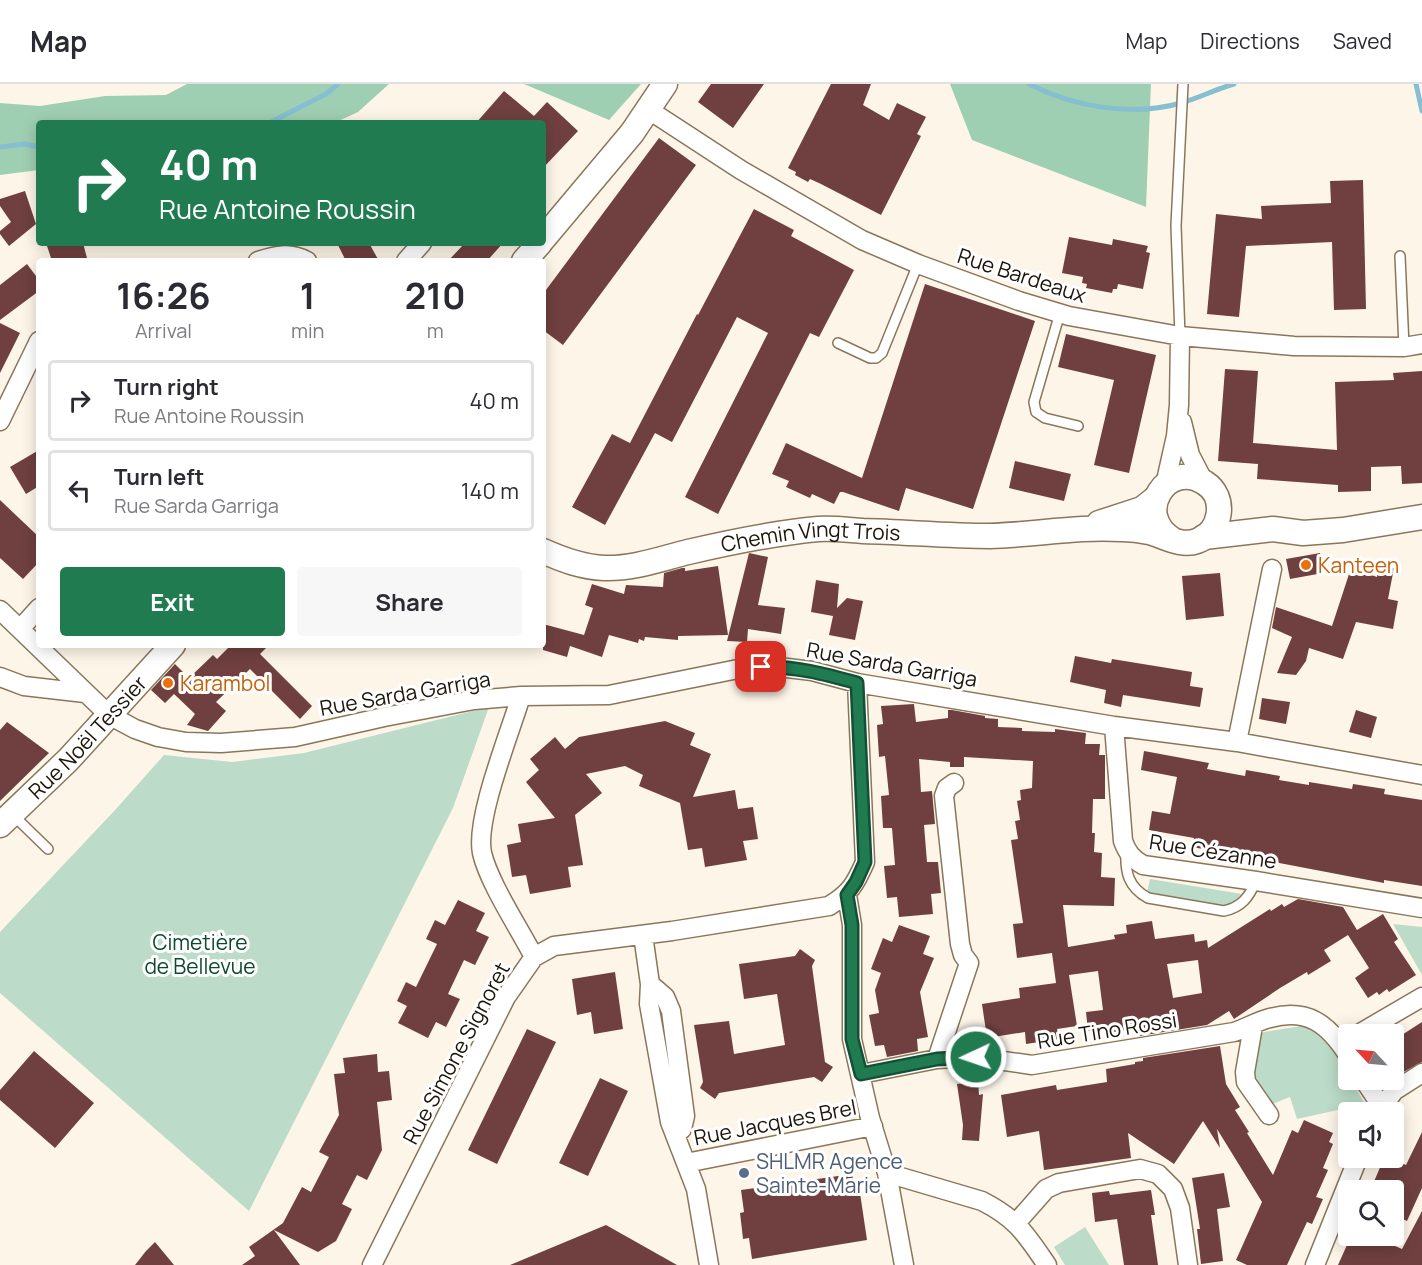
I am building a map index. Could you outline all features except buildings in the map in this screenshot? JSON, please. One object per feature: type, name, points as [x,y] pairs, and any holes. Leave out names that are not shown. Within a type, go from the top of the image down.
[{"type":"main road","points":[[546,236],[578,200],[649,110],[665,84]]},
{"type":"main road","points":[[527,258],[537,246]]},
{"type":"main road","name":"Chemin Vingt Trois","points":[[1085,528],[1142,509],[1179,478],[1196,478],[1210,487],[1218,501],[1242,517],[1273,529]]},
{"type":"main road","points":[[1160,492],[1154,514],[1156,522],[1160,530],[1173,540]]},
{"type":"main road","points":[[1204,537],[1211,532],[1218,518],[1218,501]]},
{"type":"main road","name":"Chemin Vingt Trois","points":[[546,552],[570,563],[603,568],[634,567],[744,539],[821,529],[990,536],[1085,528],[1121,529],[1148,532],[1189,543],[1204,537],[1273,529],[1303,532],[1343,530],[1422,517]]},
{"type":"main road","name":"Rue Noël Tessier","points":[[6,820],[68,760],[170,648]]},
{"type":"street","name":"Rue Bardeaux","points":[[649,110],[741,170],[862,240],[918,264],[1019,301],[1060,313],[1179,336],[1294,346],[1404,347],[1422,344]]},
{"type":"street","points":[[409,258],[419,246]]},
{"type":"street","points":[[270,258],[287,254],[302,258]]},
{"type":"street","points":[[1160,492],[1176,436],[1179,405],[1179,336]]},
{"type":"street","points":[[0,421],[36,347]]},
{"type":"street","points":[[1179,405],[1190,455],[1204,482]]},
{"type":"street","points":[[1237,742],[1272,569]]},
{"type":"street","name":"Rue Sarda Garriga","points":[[0,610],[36,644]]},
{"type":"street","points":[[20,628],[36,611]]},
{"type":"street","name":"Rue Sarda Garriga","points":[[40,648],[109,715],[135,729],[158,737],[186,742],[221,743],[295,737],[474,700],[521,696],[609,695],[743,668],[779,667],[812,671],[857,683],[1114,726],[1237,742],[1422,775]]},
{"type":"street","points":[[0,677],[33,687],[85,693]]},
{"type":"street","points":[[857,683],[865,862],[847,895],[852,925],[852,1039],[887,1173],[904,1265]]},
{"type":"street","points":[[521,696],[486,806],[482,830],[482,850],[487,868],[534,957]]},
{"type":"street","name":"Rue Cézanne","points":[[1114,726],[1123,841],[1126,849],[1136,861],[1143,865],[1422,908]]},
{"type":"street","points":[[937,1059],[969,963],[963,955],[960,944],[944,796],[947,788],[954,783]]},
{"type":"street","name":"Rue Simone Signoret","points":[[372,1265],[506,997],[534,957],[554,946],[643,935],[829,906],[847,895]]},
{"type":"street","points":[[643,935],[650,984],[649,1004],[670,1122],[696,1190],[709,1265]]},
{"type":"street","points":[[1377,1024],[1422,997]]},
{"type":"street","name":"Rue Tino Rossi","points":[[861,1074],[937,1059],[976,1057],[1032,1065],[1234,1032],[1267,1019],[1293,1014],[1309,1018],[1329,1029],[1338,1039]]},
{"type":"street","points":[[1253,1026],[1245,1072],[1246,1082],[1269,1115]]},
{"type":"street","points":[[1386,1102],[1394,1091],[1422,1073]]},
{"type":"street","name":"Rue Jacques Brel","points":[[686,1163],[873,1126]]},
{"type":"street","points":[[1315,1265],[1354,1168]]},
{"type":"street","points":[[1016,1223],[1046,1189],[1059,1183],[1140,1169],[1158,1174],[1173,1189],[1180,1208],[1188,1265]]},
{"type":"street","points":[[887,1173],[981,1201],[1016,1223],[1047,1265]]},
{"type":"lane","points":[[1179,336],[1176,226],[1183,84]]},
{"type":"lane","points":[[1400,256],[1404,347]]},
{"type":"lane","points":[[838,342],[870,358],[876,358],[882,353],[918,264]]},
{"type":"lane","points":[[1060,313],[1034,402],[1036,412],[1045,418],[1078,426]]},
{"type":"lane","points":[[6,820],[48,849]]},
{"type":"lane","points":[[1126,849],[1125,869],[1130,882],[1138,892],[1148,898],[1224,910],[1236,908],[1245,901],[1256,881]]},
{"type":"green space","points":[[187,84],[389,84],[358,112],[341,120],[36,120],[36,170],[0,175],[0,103],[40,106],[105,96],[166,95]]},
{"type":"green space","points":[[524,84],[641,84],[609,120]]},
{"type":"green space","points":[[950,84],[1151,84],[1146,207],[972,140]]},
{"type":"green space","name":"Cimetière de Bellevue","points":[[489,707],[453,808],[249,1211],[0,993],[0,932],[164,755],[232,762],[304,753]]},
{"type":"green space","points":[[1150,879],[1242,894],[1234,903],[1225,907],[1147,893]]},
{"type":"green space","points":[[1393,924],[1422,927],[1422,975]]},
{"type":"green space","points":[[1308,1025],[1323,1032],[1338,1058],[1338,1090],[1357,1090],[1364,1102],[1338,1102],[1338,1110],[1297,1119],[1290,1097],[1270,1105],[1254,1077],[1257,1041],[1259,1035],[1264,1032]]},
{"type":"green space","points":[[1085,1227],[1109,1265],[1065,1265],[1054,1247]]},
{"type":"waterway","points":[[275,120],[326,94],[338,84]]},
{"type":"waterway","points":[[1029,84],[1065,99],[1123,109],[1143,109],[1181,103],[1234,84]]},
{"type":"waterway","points":[[1416,84],[1422,111]]},
{"type":"waterway","points":[[0,147],[25,144],[36,146]]},
{"type":"place","name":"Kanteen","points":[[1306,565]]},
{"type":"place","name":"Karambol","points":[[168,683]]},
{"type":"place","name":"SHLMR Agence Sainte-Marie","points":[[744,1173]]},
{"type":"route","points":[[761,667],[812,671],[857,683],[865,862],[847,895],[852,925],[852,1039],[861,1074],[937,1059],[976,1057]]}]
